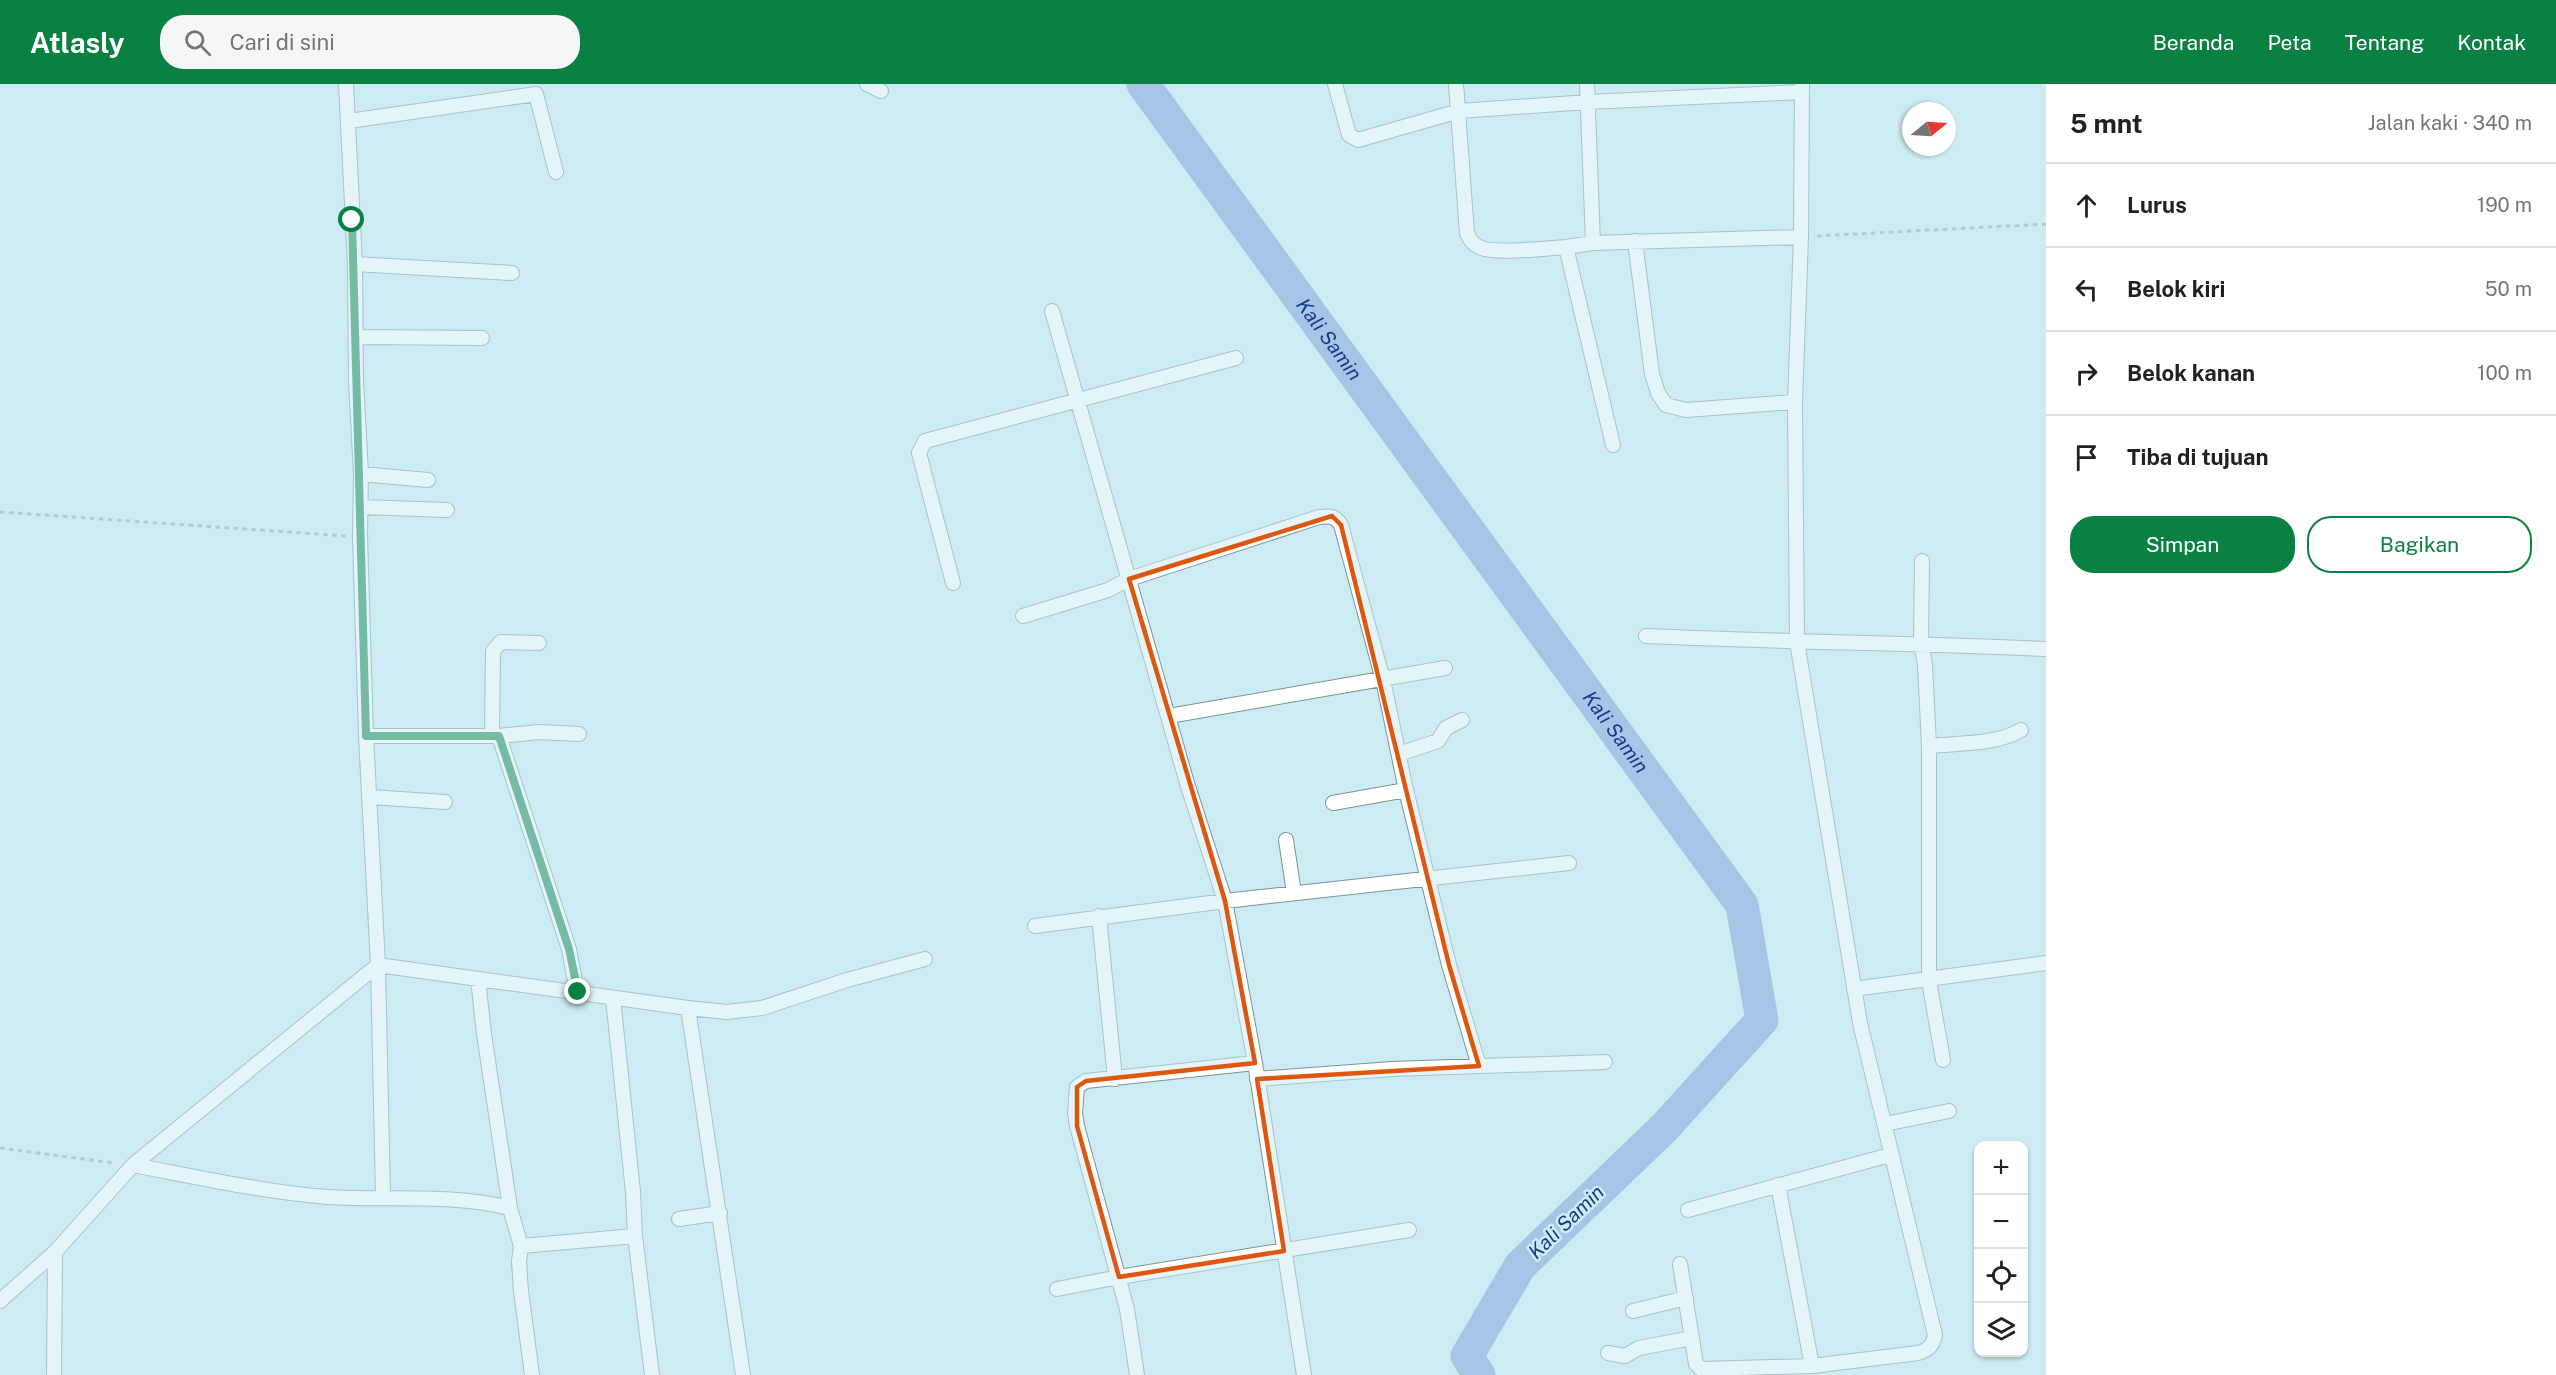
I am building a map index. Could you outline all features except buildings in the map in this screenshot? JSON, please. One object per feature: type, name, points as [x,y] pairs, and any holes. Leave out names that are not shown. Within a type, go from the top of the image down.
[{"type":"street","points":[[346,84],[355,264],[366,736],[378,965],[383,1197]]},
{"type":"street","points":[[867,84],[881,91]]},
{"type":"street","points":[[1335,84],[1347,129],[1354,140],[1459,111],[1802,88],[1801,237],[1795,402],[1797,642],[1863,1041],[1935,1335],[1934,1341],[1924,1351],[1812,1366],[1701,1370],[1696,1364],[1680,1264]]},
{"type":"street","points":[[1456,84],[1467,233],[1473,244],[1481,249],[1566,247],[1635,241],[1801,237]]},
{"type":"street","points":[[1587,84],[1593,243]]},
{"type":"street","points":[[349,121],[535,89],[556,172]]},
{"type":"street","points":[[1635,241],[1652,374],[1658,393],[1666,405],[1686,410],[1795,402]]},
{"type":"street","points":[[1566,247],[1613,445]]},
{"type":"street","points":[[355,264],[512,273]]},
{"type":"street","points":[[1052,311],[1188,783],[1225,901],[1255,1063],[1304,1375]]},
{"type":"street","points":[[357,338],[482,338]]},
{"type":"street","points":[[954,583],[922,470],[919,453],[925,441],[1236,358]]},
{"type":"street","points":[[361,474],[428,480]]},
{"type":"street","points":[[361,507],[447,510]]},
{"type":"street","points":[[1023,616],[1108,590],[1129,579],[1319,517],[1332,516],[1341,525],[1383,680],[1426,877],[1479,1066]]},
{"type":"street","points":[[1922,561],[1921,643],[1926,680],[1929,746],[1929,981],[1943,1060]]},
{"type":"street","points":[[1646,636],[1797,642],[1921,643],[2046,649]]},
{"type":"street","points":[[539,643],[501,642],[493,651],[495,736],[567,940],[578,992]]},
{"type":"street","points":[[1169,716],[1445,668]]},
{"type":"street","points":[[1398,754],[1438,741],[1446,728],[1462,720]]},
{"type":"street","points":[[1929,746],[1998,738],[2021,730]]},
{"type":"street","points":[[366,736],[495,736],[538,732],[579,734]]},
{"type":"street","points":[[1334,803],[1406,790]]},
{"type":"street","points":[[370,797],[445,802]]},
{"type":"street","points":[[1286,840],[1294,893]]},
{"type":"street","points":[[1035,926],[1099,916],[1426,877],[1569,863]]},
{"type":"street","points":[[1099,916],[1115,1079]]},
{"type":"street","points":[[0,1301],[55,1252],[133,1166],[378,965],[727,1012],[762,1008],[847,980],[925,959]]},
{"type":"street","points":[[1854,989],[1929,981],[2046,963]]},
{"type":"street","points":[[478,979],[510,1208],[521,1246],[519,1261],[532,1375]]},
{"type":"street","points":[[613,998],[633,1192],[634,1236],[652,1375]]},
{"type":"street","points":[[688,1008],[743,1375]]},
{"type":"street","points":[[1257,1079],[1479,1066],[1605,1062]]},
{"type":"street","points":[[1137,1375],[1133,1340],[1119,1277],[1106,1241],[1075,1113],[1076,1090],[1079,1084],[1086,1081],[1255,1063]]},
{"type":"street","points":[[1885,1124],[1949,1112]]},
{"type":"street","points":[[1688,1210],[1890,1155]]},
{"type":"street","points":[[133,1166],[328,1197],[468,1201],[510,1208]]},
{"type":"street","points":[[1778,1185],[1812,1366]]},
{"type":"street","points":[[679,1219],[720,1213]]},
{"type":"street","points":[[1057,1290],[1119,1277],[1409,1230]]},
{"type":"street","points":[[521,1246],[634,1236]]},
{"type":"street","points":[[54,1375],[55,1252]]},
{"type":"street","points":[[1633,1311],[1686,1298]]},
{"type":"street","points":[[1608,1353],[1625,1356],[1640,1348],[1692,1338]]},
{"type":"path","points":[[1801,237],[2046,224]]},
{"type":"path","points":[[0,512],[360,536]]},
{"type":"path","points":[[0,1148],[133,1166]]},
{"type":"highlighted area","points":[[1332,516],[1341,525],[1449,965],[1479,1066],[1257,1079],[1284,1251],[1119,1277],[1077,1126],[1077,1087],[1086,1081],[1255,1063],[1225,901],[1129,579]]},
{"type":"waterway","name":"Kali Samin","points":[[1143,84],[1742,905],[1762,1020],[1664,1128],[1520,1266],[1467,1356],[1479,1375]]},
{"type":"route","points":[[352,220],[361,474],[360,536],[366,736],[499,736],[569,949],[578,992]]}]
